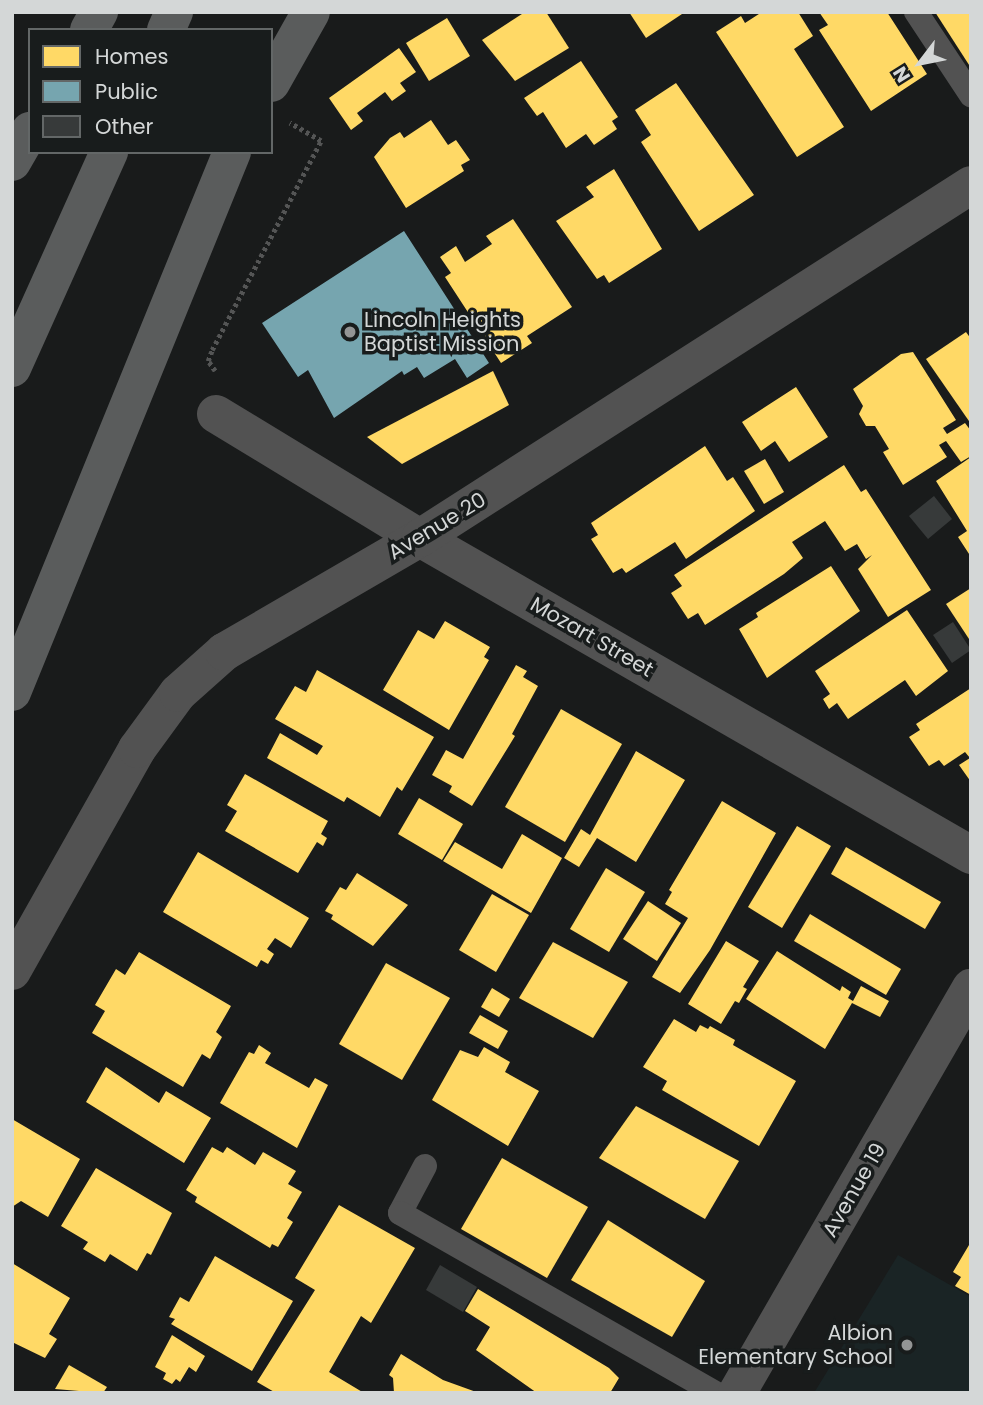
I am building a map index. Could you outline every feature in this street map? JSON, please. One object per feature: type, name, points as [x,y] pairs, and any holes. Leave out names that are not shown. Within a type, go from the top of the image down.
[{"type":"highway","points":[[90,28],[99,12]]},
{"type":"highway","points":[[167,28],[174,12]]},
{"type":"highway","points":[[276,100],[311,12]]},
{"type":"highway","points":[[12,162],[28,134]]},
{"type":"highway","points":[[12,368],[107,154]]},
{"type":"highway","points":[[12,692],[231,154]]},
{"type":"street","name":"Avenue 20","points":[[12,971],[137,749],[178,693],[224,652],[277,617],[420,538],[971,185]]},
{"type":"street","name":"Mozart Street","points":[[216,414],[420,538],[971,855]]},
{"type":"street","name":"Avenue 19","points":[[737,1393],[971,988]]},
{"type":"lane","points":[[916,12],[971,95]]},
{"type":"lane","points":[[425,1166],[400,1213],[716,1393]]},
{"type":"path","points":[[212,350],[321,141],[276,100]]},
{"type":"shaded area","name":"Albion Elementary School","points":[[898,1255],[971,1297],[971,1393],[814,1393]]},
{"type":"building: Homes","points":[[525,12],[546,12],[569,48],[515,81],[482,40]]},
{"type":"building: Homes","points":[[629,12],[685,12],[646,38]]},
{"type":"building: Homes","points":[[762,12],[798,12],[813,36],[794,49],[844,127],[797,157],[716,32],[741,16],[745,23]]},
{"type":"building: Homes","points":[[819,12],[887,12],[927,74],[871,111],[819,30],[828,25]]},
{"type":"building: Homes","points":[[935,12],[971,12],[971,68]]},
{"type":"building: Homes","points":[[447,18],[470,56],[429,81],[406,43]]},
{"type":"building: Homes","points":[[399,48],[416,72],[400,83],[406,91],[392,101],[385,92],[357,113],[363,121],[351,130],[329,98]]},
{"type":"building: Homes","points":[[581,61],[618,117],[612,121],[617,129],[594,145],[586,134],[566,148],[543,112],[537,116],[524,98]]},
{"type":"building: Homes","points":[[676,83],[754,195],[699,231],[641,142],[651,135],[635,110]]},
{"type":"building: Homes","points":[[431,120],[448,145],[456,140],[470,160],[461,165],[464,171],[406,208],[374,157],[390,138],[400,132],[404,138]]},
{"type":"building: Homes","points":[[614,169],[662,249],[609,283],[604,275],[597,279],[556,221],[594,197],[586,187]]},
{"type":"building: Homes","points":[[513,219],[572,307],[527,336],[532,343],[501,363],[445,277],[451,273],[440,257],[456,246],[465,262],[492,244],[486,236]]},
{"type":"building: Homes","points":[[966,332],[971,339],[971,424],[926,359]]},
{"type":"building: Homes","points":[[913,352],[956,420],[943,428],[947,434],[965,423],[971,431],[971,456],[961,462],[946,441],[939,445],[947,457],[903,485],[883,452],[889,449],[875,426],[866,426],[859,414],[863,406],[853,389],[901,354]]},
{"type":"building: Homes","points":[[493,371],[509,405],[402,464],[367,437]]},
{"type":"building: Homes","points":[[796,387],[828,437],[789,462],[775,441],[761,451],[742,422]]},
{"type":"building: Homes","points":[[705,446],[727,481],[733,477],[755,511],[686,559],[675,542],[626,573],[622,568],[613,573],[591,539],[598,535],[591,523]]},
{"type":"building: Homes","points":[[971,457],[971,557],[958,537],[967,531],[936,481]]},
{"type":"building: Homes","points":[[765,459],[784,492],[764,504],[744,471]]},
{"type":"building: Homes","points":[[844,465],[861,492],[866,489],[931,590],[888,617],[858,569],[872,555],[866,559],[857,544],[845,551],[825,521],[792,542],[803,558],[784,574],[705,625],[698,613],[688,619],[671,593],[682,586],[674,575]]},
{"type":"building: Homes","points":[[831,566],[860,611],[767,678],[739,629],[758,617],[756,613]]},
{"type":"building: Homes","points":[[971,588],[971,642],[946,604]]},
{"type":"building: Homes","points":[[907,610],[948,671],[916,696],[905,680],[848,719],[837,703],[829,709],[823,699],[830,694],[815,671]]},
{"type":"building: Homes","points":[[445,621],[490,647],[484,657],[489,660],[449,730],[383,690],[418,630],[434,639]]},
{"type":"building: Homes","points":[[516,665],[527,671],[523,677],[538,686],[512,734],[515,736],[472,806],[449,792],[452,786],[432,775],[446,750],[463,759]]},
{"type":"building: Homes","points":[[317,670],[434,737],[402,791],[397,787],[380,817],[347,797],[344,802],[267,758],[280,733],[317,755],[323,746],[275,719],[295,686],[306,692]]},
{"type":"building: Homes","points":[[971,688],[971,782],[959,765],[970,758],[965,752],[944,766],[939,760],[929,766],[909,737],[920,730],[916,724]]},
{"type":"building: Homes","points":[[561,709],[622,744],[565,842],[505,807]]},
{"type":"building: Homes","points":[[636,751],[685,780],[636,862],[597,838],[579,867],[564,858],[581,829],[590,835]]},
{"type":"building: Homes","points":[[245,774],[328,821],[321,834],[327,838],[323,846],[317,842],[298,873],[225,831],[237,811],[227,805]]},
{"type":"building: Homes","points":[[419,798],[463,824],[442,860],[398,834]]},
{"type":"building: Homes","points":[[722,801],[776,833],[710,950],[680,993],[652,977],[688,918],[665,904],[672,892],[669,890]]},
{"type":"building: Homes","points":[[797,826],[831,846],[782,928],[748,907]]},
{"type":"building: Homes","points":[[522,834],[562,858],[531,913],[443,861],[455,842],[502,869]]},
{"type":"building: Homes","points":[[846,847],[941,902],[925,929],[831,874]]},
{"type":"building: Homes","points":[[198,852],[309,918],[291,948],[275,938],[267,949],[274,954],[268,964],[261,960],[257,967],[163,912]]},
{"type":"building: Homes","points":[[606,868],[645,892],[609,952],[570,929]]},
{"type":"building: Homes","points":[[357,873],[408,905],[373,946],[331,919],[333,915],[325,911],[340,887],[346,890]]},
{"type":"building: Homes","points":[[492,894],[529,915],[496,972],[459,950]]},
{"type":"building: Homes","points":[[648,901],[681,923],[657,961],[623,939]]},
{"type":"building: Homes","points":[[810,914],[901,969],[886,995],[794,941]]},
{"type":"building: Homes","points":[[726,941],[759,961],[743,987],[747,989],[739,1003],[735,1001],[721,1024],[688,1004]]},
{"type":"building: Homes","points":[[553,942],[628,982],[593,1038],[519,998]]},
{"type":"building: Homes","points":[[777,951],[840,991],[842,986],[851,992],[848,998],[853,1001],[861,986],[889,1001],[880,1017],[852,1003],[825,1049],[746,999]]},
{"type":"building: Homes","points":[[139,952],[231,1006],[216,1032],[222,1037],[210,1059],[202,1054],[183,1087],[92,1033],[105,1011],[95,1005],[116,969],[125,975]]},
{"type":"building: Homes","points":[[386,963],[450,998],[402,1080],[339,1044]]},
{"type":"building: Homes","points":[[492,988],[510,999],[499,1017],[481,1007]]},
{"type":"building: Homes","points":[[480,1015],[508,1031],[498,1049],[469,1033]]},
{"type":"building: Homes","points":[[674,1019],[696,1032],[700,1025],[708,1029],[710,1026],[735,1040],[733,1045],[796,1081],[759,1146],[662,1090],[667,1081],[643,1067]]},
{"type":"building: Homes","points":[[259,1045],[271,1053],[265,1063],[309,1088],[315,1078],[328,1085],[297,1148],[220,1103],[249,1052],[254,1054]]},
{"type":"building: Homes","points":[[484,1047],[510,1062],[505,1072],[539,1091],[508,1146],[432,1100],[460,1050],[478,1057]]},
{"type":"building: Homes","points":[[106,1067],[159,1103],[166,1091],[211,1118],[184,1163],[86,1102]]},
{"type":"building: Homes","points":[[636,1106],[739,1161],[705,1219],[599,1158]]},
{"type":"building: Homes","points":[[12,1119],[80,1159],[48,1217],[21,1201],[12,1207]]},
{"type":"building: Homes","points":[[212,1147],[223,1153],[227,1147],[255,1165],[263,1152],[296,1171],[288,1184],[302,1192],[287,1218],[293,1222],[278,1247],[272,1244],[270,1248],[195,1202],[197,1197],[186,1190]]},
{"type":"building: Homes","points":[[502,1158],[588,1207],[547,1278],[461,1229]]},
{"type":"building: Homes","points":[[96,1168],[172,1213],[151,1255],[147,1253],[137,1271],[110,1254],[105,1262],[83,1249],[88,1242],[61,1226]]},
{"type":"building: Homes","points":[[339,1205],[415,1248],[371,1323],[361,1316],[329,1372],[364,1393],[276,1393],[257,1382],[315,1290],[295,1278]]},
{"type":"building: Homes","points":[[608,1220],[705,1281],[672,1337],[571,1280]]},
{"type":"building: Homes","points":[[969,1245],[971,1295],[955,1286],[961,1277],[953,1272]]},
{"type":"building: Homes","points":[[215,1256],[293,1301],[252,1371],[171,1324],[175,1319],[169,1317],[180,1297],[189,1302]]},
{"type":"building: Homes","points":[[12,1263],[70,1298],[49,1334],[57,1339],[45,1358],[12,1342]]},
{"type":"building: Homes","points":[[478,1289],[609,1368],[619,1378],[610,1393],[537,1393],[476,1350],[490,1327],[465,1311]]},
{"type":"building: Homes","points":[[172,1335],[205,1356],[196,1372],[189,1367],[180,1382],[176,1379],[172,1384],[163,1379],[166,1373],[155,1367]]},
{"type":"building: Homes","points":[[401,1354],[443,1380],[479,1393],[394,1393],[393,1378],[389,1375]]},
{"type":"building: Homes","points":[[69,1365],[107,1387],[103,1393],[55,1389]]},
{"type":"building: Public","points":[[404,231],[489,363],[467,378],[455,359],[424,378],[417,367],[404,375],[402,371],[334,418],[308,370],[298,377],[262,323]]},
{"type":"building: Other","points":[[934,496],[952,519],[928,539],[909,516]]},
{"type":"building: Other","points":[[953,622],[971,650],[952,663],[933,635]]},
{"type":"building: Other","points":[[440,1265],[477,1287],[463,1312],[426,1290]]},
{"type":"place","name":"Lincoln Heights Baptist Mission","points":[[350,332]]},
{"type":"place","name":"Albion Elementary School","points":[[907,1345]]}]
